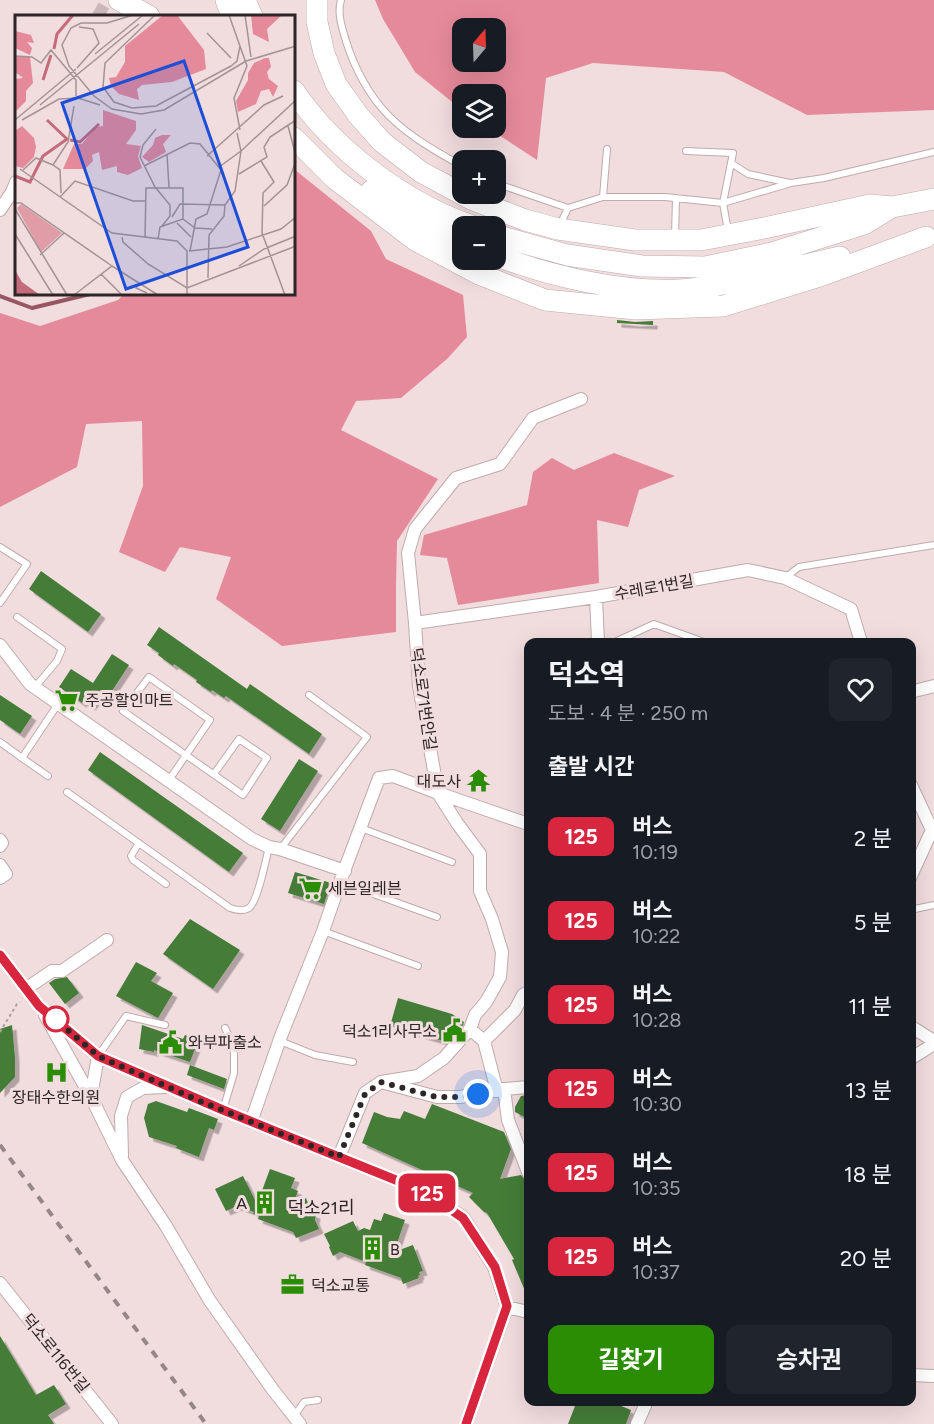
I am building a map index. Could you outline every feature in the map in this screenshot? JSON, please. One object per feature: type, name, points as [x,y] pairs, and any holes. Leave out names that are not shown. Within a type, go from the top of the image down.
[{"type":"highway","points":[[119,0],[147,15]]},
{"type":"highway","points":[[226,0],[232,15]]},
{"type":"highway","points":[[244,0],[252,15]]},
{"type":"highway","points":[[317,0],[316,22],[324,53],[336,84],[358,115],[382,142],[421,172],[471,199],[525,220],[558,229],[635,240],[702,240],[870,205],[892,207],[934,199]]},
{"type":"highway","points":[[296,95],[340,144],[393,186],[452,219]]},
{"type":"highway","points":[[296,122],[333,159],[376,195],[452,238]]},
{"type":"highway","points":[[296,140],[334,178],[415,240],[479,274],[545,300],[636,309],[723,306],[823,275],[930,236]]},
{"type":"highway","points":[[506,238],[567,255],[642,266],[705,267],[772,253],[864,224],[892,207]]},
{"type":"highway","points":[[506,259],[572,278],[636,290],[680,290],[725,283],[930,236]]},
{"type":"street","points":[[0,210],[15,184]]},
{"type":"street","name":"덕소로71번안길","points":[[381,1082],[418,1076],[444,1058],[470,1029],[475,1015],[486,1002],[500,977],[502,952],[480,891],[480,854],[438,793],[419,686],[408,553],[415,529],[456,478],[500,465],[533,418],[581,399]]},
{"type":"street","name":"수레로1번길","points":[[415,623],[596,597],[748,570],[785,578],[851,609],[860,638]]},
{"type":"street","points":[[596,597],[598,638]]},
{"type":"street","points":[[0,645],[30,684],[252,838],[342,877]]},
{"type":"street","points":[[916,690],[934,686]]},
{"type":"street","points":[[251,1122],[379,778],[393,776],[524,823]]},
{"type":"street","points":[[916,792],[929,810],[932,830],[916,865]]},
{"type":"street","points":[[0,840],[2,843],[0,846]]},
{"type":"street","points":[[0,865],[6,874],[0,878]]},
{"type":"street","points":[[27,988],[52,970],[62,971],[108,940]]},
{"type":"street","points":[[0,955],[5,966],[27,988],[39,1006],[91,1097],[122,1160],[166,1226],[210,1301],[297,1420]]},
{"type":"street","points":[[484,1041],[515,1010],[524,994]]},
{"type":"street","points":[[39,1006],[98,1056],[251,1122],[423,1191],[463,1218],[495,1267],[507,1306],[466,1424]]},
{"type":"street","points":[[470,1029],[484,1041],[507,1120],[524,1162]]},
{"type":"street","points":[[916,1030],[934,1042],[916,1055]]},
{"type":"street","points":[[91,1097],[98,1056]]},
{"type":"street","points":[[339,1157],[365,1094],[381,1082],[436,1097],[460,1097],[524,1088]]},
{"type":"street","points":[[122,1160],[121,1116],[127,1097],[142,1088],[168,1087]]},
{"type":"street","name":"덕소로116번길","points":[[0,1283],[106,1422]]},
{"type":"street","points":[[507,1306],[524,1309]]},
{"type":"street","points":[[916,1375],[934,1376]]},
{"type":"street","points":[[638,1424],[645,1406]]},
{"type":"lane","points":[[341,0],[340,22],[352,59],[371,93],[389,116],[414,137],[452,160]]},
{"type":"lane","points":[[603,197],[607,148]]},
{"type":"lane","points":[[686,151],[733,153],[723,203],[729,235]]},
{"type":"lane","points":[[506,187],[568,208],[603,197],[676,198],[723,203],[791,183],[824,178],[934,152]]},
{"type":"lane","points":[[731,163],[748,174],[791,183]]},
{"type":"lane","points":[[675,240],[676,198]]},
{"type":"lane","points":[[558,229],[568,208]]},
{"type":"lane","points":[[785,578],[799,567],[934,545]]},
{"type":"lane","points":[[0,547],[27,564],[0,603]]},
{"type":"lane","points":[[16,617],[62,650],[57,661],[35,687]]},
{"type":"lane","points":[[624,638],[654,624],[693,638]]},
{"type":"lane","points":[[169,780],[186,755],[210,720],[149,677],[123,711],[186,755],[214,774],[243,795],[267,758],[239,739],[214,774]]},
{"type":"lane","points":[[67,792],[230,908],[239,911],[249,908],[255,900],[275,848],[368,738],[309,695]]},
{"type":"lane","points":[[22,758],[58,704]]},
{"type":"lane","points":[[0,742],[48,776]]},
{"type":"lane","points":[[361,828],[452,862]]},
{"type":"lane","points":[[139,843],[131,856],[133,860],[166,884]]},
{"type":"lane","points":[[342,877],[437,917]]},
{"type":"lane","points":[[916,909],[934,905]]},
{"type":"lane","points":[[323,931],[418,966]]},
{"type":"lane","points":[[98,1056],[126,1016],[165,1025]]},
{"type":"lane","points":[[223,1110],[234,1073],[234,1047],[225,1029]]},
{"type":"lane","points":[[280,1041],[315,1055],[353,1062]]},
{"type":"lane","points":[[297,1420],[304,1402],[318,1400]]},
{"type":"path","points":[[0,1032],[21,1000]]},
{"type":"shaded area","points":[[375,0],[934,0],[934,110],[807,115],[724,72],[593,63],[546,78],[537,160],[503,138],[506,138],[506,84],[452,84],[452,102],[415,72],[383,19]]},
{"type":"shaded area","points":[[296,171],[371,231],[386,259],[463,295],[467,337],[447,359],[401,398],[356,401],[341,430],[438,479],[397,541],[396,632],[282,646],[216,599],[231,557],[180,547],[165,572],[119,552],[143,486],[142,421],[86,424],[77,467],[0,507],[0,313],[40,326],[118,300],[122,296],[296,296]]},
{"type":"shaded area","points":[[614,453],[675,476],[639,490],[628,527],[597,520],[599,583],[458,605],[447,558],[420,555],[424,535],[527,505],[533,472],[552,458],[574,470]]},
{"type":"building","points":[[617,320],[653,321],[653,325],[617,323]]},
{"type":"building","points":[[41,571],[101,614],[88,632],[29,589]]},
{"type":"building","points":[[159,627],[247,689],[250,684],[322,734],[309,754],[226,696],[224,698],[212,690],[211,692],[196,682],[197,680],[158,655],[159,653],[147,645]]},
{"type":"building","points":[[112,654],[129,665],[110,694],[104,690],[91,706],[83,701],[82,703],[59,687],[71,669],[93,683]]},
{"type":"building","points":[[0,695],[32,716],[20,734],[0,720]]},
{"type":"building","points":[[100,752],[243,853],[229,872],[88,770]]},
{"type":"building","points":[[299,759],[318,771],[280,831],[261,819]]},
{"type":"building","name":"세븐일레븐","points":[[295,872],[331,883],[324,904],[288,893]]},
{"type":"building","points":[[190,919],[240,950],[213,989],[163,954]]},
{"type":"building","points":[[136,962],[157,973],[151,981],[173,993],[158,1018],[116,996]]},
{"type":"building","points":[[67,977],[79,993],[65,1004],[49,983],[55,979]]},
{"type":"building","points":[[398,998],[452,1014],[464,1022],[463,1025],[447,1042],[390,1026]]},
{"type":"building","points":[[12,1025],[15,1077],[0,1093],[0,1029]]},
{"type":"building","points":[[142,1025],[183,1039],[185,1035],[198,1041],[190,1062],[154,1050],[154,1052],[139,1049]]},
{"type":"building","points":[[190,1065],[227,1079],[224,1089],[187,1075]]},
{"type":"building","points":[[521,1096],[524,1096],[524,1117],[515,1112]]},
{"type":"building","points":[[156,1101],[187,1112],[189,1108],[218,1119],[214,1130],[209,1128],[199,1157],[176,1148],[177,1146],[149,1137],[144,1118],[148,1104]]},
{"type":"building","points":[[432,1104],[504,1132],[511,1149],[500,1179],[521,1175],[524,1178],[524,1288],[512,1260],[514,1259],[487,1213],[469,1197],[473,1193],[362,1143],[374,1112],[400,1119],[404,1111],[425,1119]]},
{"type":"building","name":"A","points":[[270,1169],[295,1178],[291,1188],[298,1191],[293,1204],[306,1198],[312,1213],[316,1214],[315,1220],[319,1229],[296,1238],[293,1232],[258,1219],[259,1216],[253,1214],[254,1212],[237,1206],[226,1211],[215,1189],[243,1176],[257,1204]]},
{"type":"building","name":"B","points":[[384,1213],[405,1220],[394,1252],[413,1245],[423,1271],[419,1272],[419,1278],[403,1284],[401,1278],[365,1265],[366,1262],[340,1252],[333,1256],[324,1234],[353,1221],[358,1231],[364,1228],[370,1230],[374,1219],[381,1221]]},
{"type":"building","points":[[0,1336],[36,1395],[54,1385],[66,1404],[48,1415],[54,1424],[0,1424]]},
{"type":"building","points":[[575,1406],[621,1406],[631,1410],[626,1424],[568,1424]]},
{"type":"waterway","points":[[0,296],[32,308],[82,296]]},
{"type":"tunnel","points":[[99,15],[107,0]]},
{"type":"railway","points":[[0,1145],[206,1424]]},
{"type":"bus line","name":"125","points":[[0,955],[39,1006],[98,1056],[182,1093],[423,1191],[463,1218],[495,1267],[507,1306],[466,1424]]},
{"type":"place","name":"주공할인마트","points":[[67,700]]},
{"type":"place","name":"대도사","points":[[479,781]]},
{"type":"place","name":"세븐일레븐","points":[[310,888]]},
{"type":"place","name":"덕소1리사무소","points":[[455,1031]]},
{"type":"place","name":"와부파출소","points":[[170,1042]]},
{"type":"place","name":"장태수한의원","points":[[56,1072]]},
{"type":"place","name":"A","points":[[265,1203]]},
{"type":"place","name":"B","points":[[372,1249]]},
{"type":"place","name":"덕소교통","points":[[293,1285]]},
{"type":"district","name":"덕소21리","points":[[321,1208]]},
{"type":"route","points":[[56,1019],[54,1018],[98,1056],[202,1102],[339,1157],[365,1094],[381,1082],[436,1097],[478,1094]]}]
